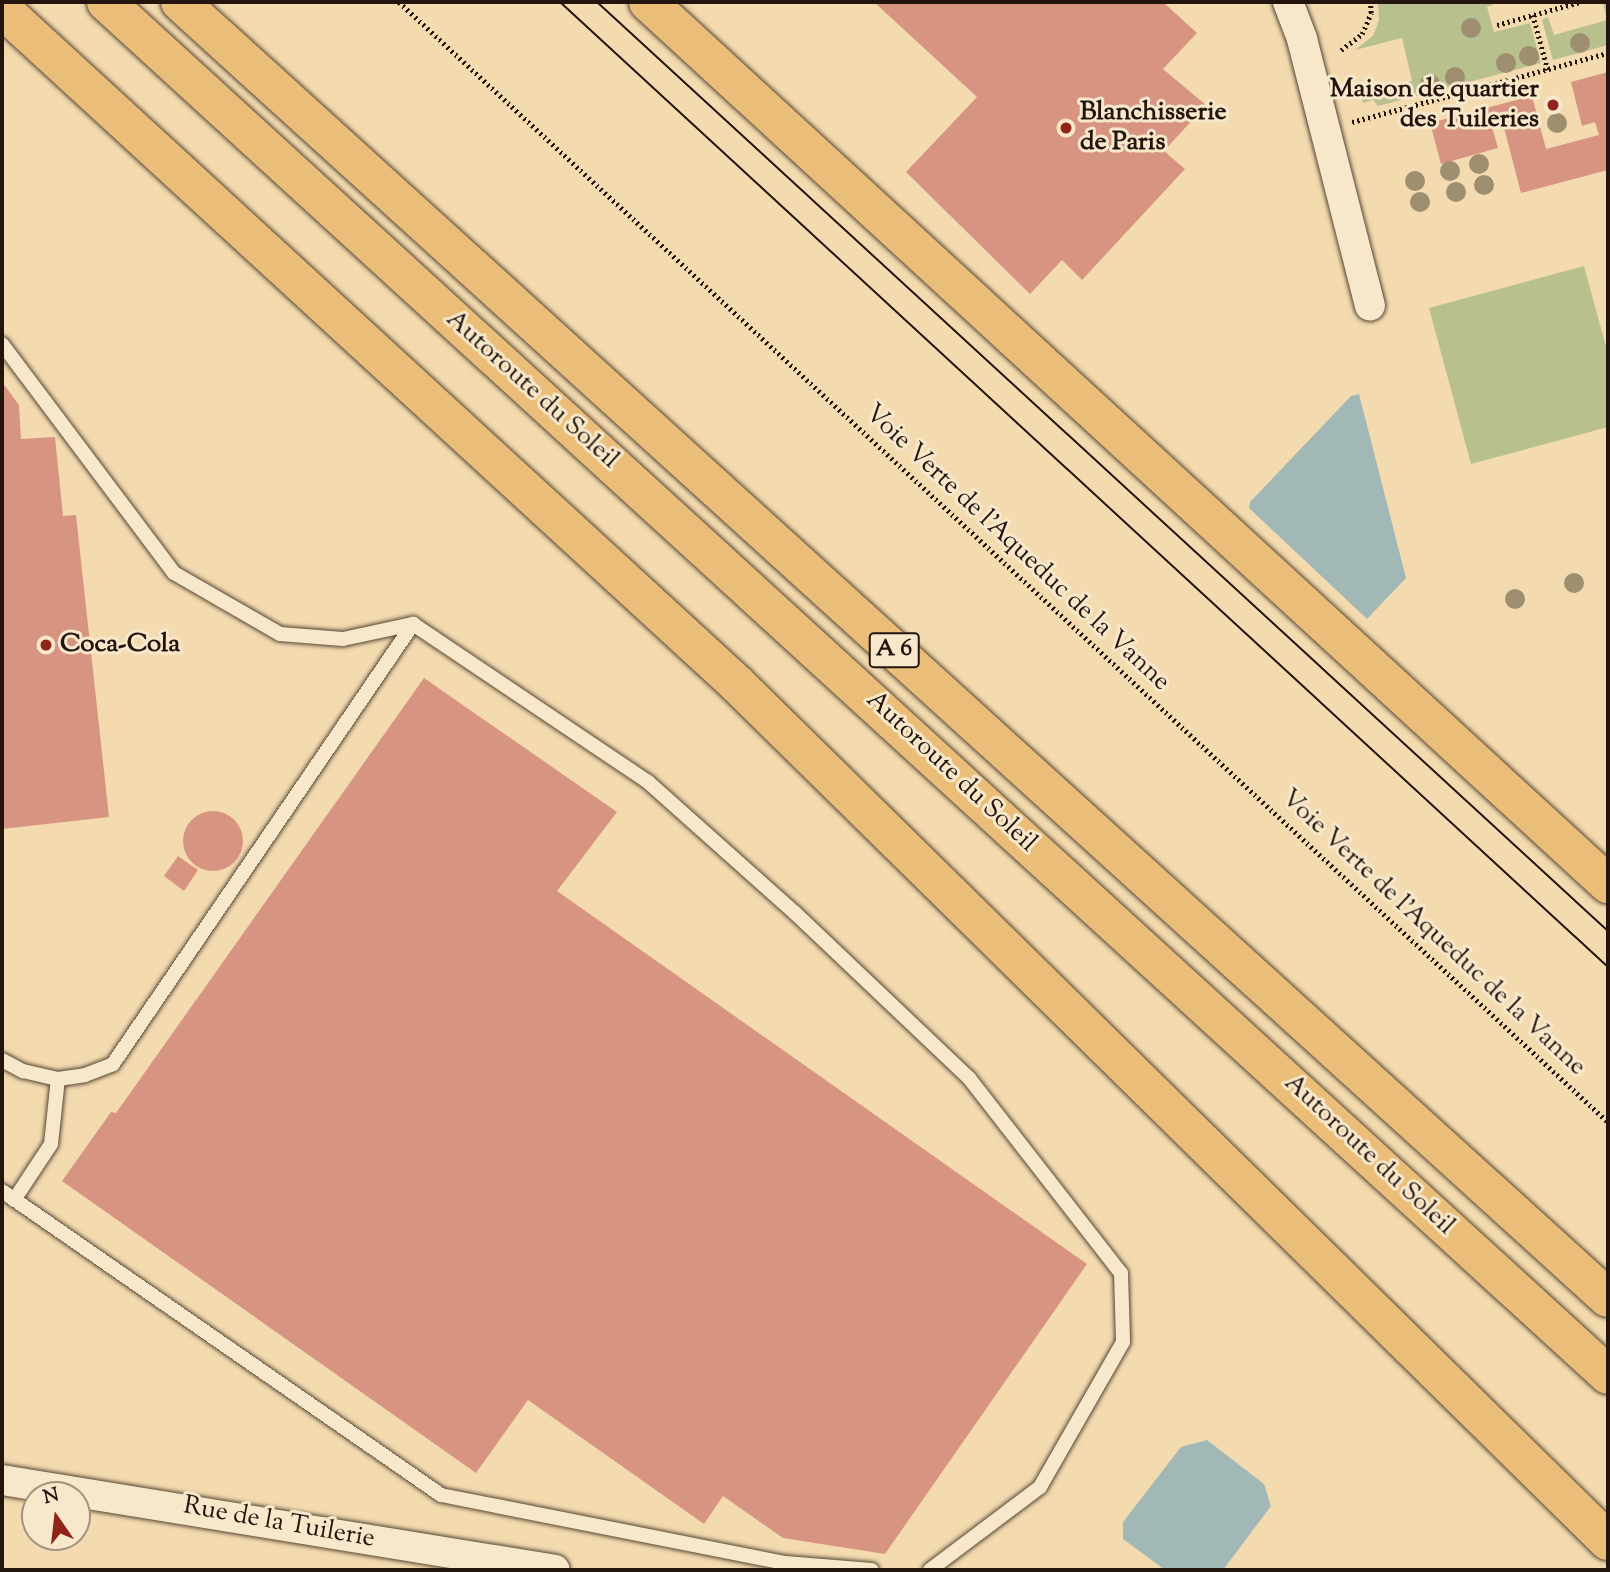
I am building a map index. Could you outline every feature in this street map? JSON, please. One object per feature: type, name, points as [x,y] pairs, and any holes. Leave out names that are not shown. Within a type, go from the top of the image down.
[{"type":"main road","name":"Autoroute du Soleil","points":[[106,2],[1608,1375]]},
{"type":"main road","name":"Autoroute du Soleil","points":[[180,2],[1608,1298]]},
{"type":"main road","points":[[648,2],[1608,884]]},
{"type":"main road","points":[[2,9],[91,94],[737,684],[1608,1541]]},
{"type":"main road","points":[[2,18],[91,94]]},
{"type":"street","points":[[1288,2],[1325,130],[1370,304]]},
{"type":"street","name":"Rue de la Tuilerie","points":[[2,1480],[454,1562],[555,1570]]},
{"type":"lane","points":[[2,344],[174,573],[280,634],[343,639],[413,624],[648,782],[795,913],[969,1078],[1121,1273],[1123,1342],[1040,1487],[930,1570]]},
{"type":"lane","points":[[2,1060],[23,1072],[58,1079],[85,1076],[113,1064],[413,624]]},
{"type":"lane","points":[[58,1079],[51,1144],[8,1196],[441,1495],[785,1563],[872,1570]]},
{"type":"path","name":"Voie Verte de l'Aqueduc de la Vanne","points":[[399,2],[1608,1122]]},
{"type":"path","points":[[1341,50],[1362,34],[1371,13],[1370,2]]},
{"type":"path","points":[[1497,25],[1580,2]]},
{"type":"path","points":[[1533,15],[1548,70]]},
{"type":"path","points":[[1325,130],[1608,53]]},
{"type":"green space","points":[[1378,2],[1499,2],[1487,7],[1494,32],[1530,23],[1541,63],[1378,106],[1373,100],[1363,103],[1361,95],[1412,81],[1402,38],[1355,50],[1373,36],[1379,20]]},
{"type":"green space","points":[[1608,2],[1608,45],[1553,60],[1542,20],[1548,17],[1554,35],[1607,20],[1603,3]]},
{"type":"green space","points":[[1584,266],[1608,354],[1608,427],[1471,464],[1429,308]]},
{"type":"water","points":[[1359,394],[1406,578],[1367,619],[1249,508],[1250,502],[1351,396]]},
{"type":"water","points":[[1207,1440],[1264,1484],[1271,1506],[1223,1570],[1165,1570],[1123,1539],[1123,1522],[1181,1447]]},
{"type":"building","name":"Blanchisserie de Paris","points":[[874,2],[1163,2],[1197,33],[1163,69],[1206,105],[1164,151],[1185,169],[1082,280],[1062,260],[1030,294],[906,172],[977,97]]},
{"type":"building","points":[[1608,72],[1608,170],[1521,193],[1502,120],[1491,123],[1498,148],[1441,164],[1430,123],[1532,96],[1546,149],[1599,135],[1595,122],[1582,126],[1571,82]]},
{"type":"building","name":"Coca-Cola","points":[[2,382],[19,405],[21,439],[55,437],[63,516],[76,515],[109,817],[2,829]]},
{"type":"building","points":[[424,678],[617,812],[557,891],[1087,1264],[885,1554],[783,1538],[723,1496],[704,1524],[528,1400],[476,1473],[62,1181],[111,1112],[116,1113]]},
{"type":"building","points":[[207,811],[219,811],[238,824],[243,841],[241,853],[230,866],[219,871],[207,871],[188,858],[183,847],[183,835],[196,816]]},
{"type":"building","points":[[178,856],[198,870],[184,891],[164,876]]},
{"type":"tram line","points":[[560,2],[1608,967]]},
{"type":"tram line","points":[[597,2],[1608,931]]},
{"type":"place","name":"Maison de quartier des Tuileries","points":[[1553,105]]},
{"type":"place","name":"Blanchisserie de Paris","points":[[1066,128]]},
{"type":"place","name":"Coca-Cola","points":[[46,645]]}]
